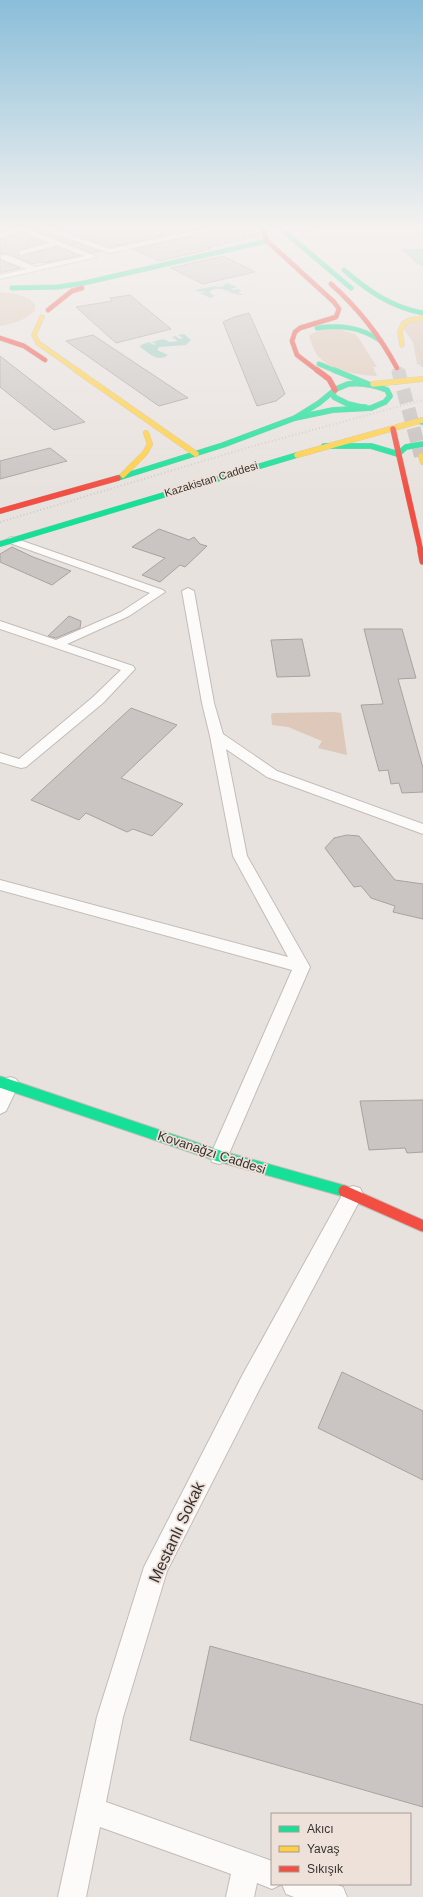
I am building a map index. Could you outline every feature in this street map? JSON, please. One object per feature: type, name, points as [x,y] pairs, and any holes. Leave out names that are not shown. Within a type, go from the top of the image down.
[{"type":"main road","points":[[30,324],[42,317]]},
{"type":"main road","points":[[42,317],[34,335],[38,343],[196,454]]},
{"type":"main road","points":[[336,317],[299,328],[292,336],[294,351],[308,366],[329,379],[334,391],[334,397],[341,402],[352,406],[365,407]]},
{"type":"main road","points":[[365,317],[385,345],[397,368]]},
{"type":"main road","points":[[392,331],[403,348],[400,330],[402,324],[408,320],[423,318]]},
{"type":"main road","points":[[305,336],[312,330],[319,328],[346,327],[370,333],[385,345]]},
{"type":"main road","points":[[0,338],[27,346],[52,365]]},
{"type":"main road","points":[[306,350],[312,359],[323,366],[384,388],[390,394],[389,400],[384,403]]},
{"type":"main road","points":[[295,418],[334,391],[348,384],[370,384],[423,378]]},
{"type":"main road","points":[[0,511],[36,502],[182,459],[246,438],[295,418],[320,412],[365,407],[384,403],[401,397]]},
{"type":"main road","points":[[120,414],[133,411]]},
{"type":"main road","name":"Kazakistan Caddesi","points":[[6,542],[324,446],[422,421]]},
{"type":"main road","points":[[393,428],[423,561]]},
{"type":"main road","points":[[159,429],[173,435],[188,436]]},
{"type":"main road","points":[[122,476],[145,453],[150,444],[142,431],[159,442]]},
{"type":"main road","points":[[211,438],[246,438]]},
{"type":"main road","points":[[398,454],[406,447],[423,444]]},
{"type":"main road","points":[[324,446],[367,446],[384,448],[398,454]]},
{"type":"main road","points":[[172,451],[182,459]]},
{"type":"main road","points":[[0,501],[36,502]]},
{"type":"main road","name":"Kovanağzı Caddesi","points":[[5,1083],[219,1156],[353,1194],[423,1226]]},
{"type":"street","points":[[6,542],[159,592],[125,614],[57,644]]},
{"type":"street","points":[[188,591],[208,703],[217,736],[240,856],[302,967]]},
{"type":"street","points":[[0,625],[129,669],[98,700],[21,764],[0,757]]},
{"type":"street","points":[[217,736],[272,774],[423,829]]},
{"type":"street","points":[[0,885],[302,967]]},
{"type":"street","points":[[219,1156],[302,967]]},
{"type":"street","points":[[0,1106],[5,1083]]},
{"type":"street","name":"Mestanlı Sokak","points":[[72,1897],[110,1717],[156,1566],[251,1382],[353,1194]]},
{"type":"street","points":[[90,1810],[271,1875]]},
{"type":"street","points":[[240,1897],[246,1866]]},
{"type":"street","points":[[299,1885],[333,1897]]},
{"type":"shaded area","points":[[0,317],[27,317],[19,321],[0,326]]},
{"type":"shaded area","points":[[423,317],[423,367],[421,367],[417,364],[413,342],[403,328],[404,324]]},
{"type":"shaded area","points":[[338,329],[355,334],[358,337],[377,367],[373,367],[377,376],[361,375],[345,371],[329,365],[317,355],[309,335],[320,330]]},
{"type":"shaded area","points":[[273,713],[341,713],[347,755],[318,748],[322,741],[288,727],[272,725],[271,715]]},
{"type":"water","points":[[184,334],[191,340],[186,345],[159,347],[157,350],[168,355],[161,358],[157,358],[140,347],[141,345],[149,342],[154,345],[156,344],[152,342],[163,339],[170,342],[178,341],[172,337],[175,336],[180,339],[183,338],[178,335]]},
{"type":"building","points":[[87,317],[156,317],[171,329],[116,343]]},
{"type":"building","points":[[234,317],[251,317],[285,394],[276,401],[257,406],[223,322]]},
{"type":"building","points":[[93,335],[188,398],[159,406],[66,341]]},
{"type":"building","points":[[0,356],[85,422],[54,430],[0,387]]},
{"type":"building","points":[[50,448],[67,461],[0,479],[0,461]]},
{"type":"building","points":[[159,529],[189,540],[194,537],[200,544],[207,546],[185,567],[180,565],[160,582],[142,575],[165,558],[132,547]]},
{"type":"building","points":[[12,547],[33,557],[71,571],[52,585],[0,562],[0,554]]},
{"type":"building","points":[[69,616],[81,621],[80,628],[56,638],[48,636]]},
{"type":"building","points":[[364,629],[402,629],[416,678],[398,679],[423,768],[423,792],[402,793],[399,783],[391,784],[388,770],[379,771],[361,705],[383,704]]},
{"type":"building","points":[[302,639],[310,676],[277,677],[271,640]]},
{"type":"building","points":[[131,708],[177,725],[121,778],[183,804],[152,836],[133,829],[127,832],[86,813],[79,820],[31,800]]},
{"type":"building","points":[[347,835],[359,836],[395,880],[423,884],[423,919],[393,912],[395,906],[371,898],[361,886],[354,887],[325,848],[334,838]]},
{"type":"building","points":[[423,1100],[423,1152],[407,1153],[405,1148],[369,1150],[360,1101]]},
{"type":"building","points":[[342,1372],[423,1411],[423,1480],[318,1428]]},
{"type":"building","points":[[210,1646],[423,1705],[423,1807],[190,1740]]},
{"type":"tunnel","points":[[398,370],[421,456]]},
{"type":"railway","points":[[0,522],[250,447],[423,400]]},
{"type":"traffic: fast","points":[[317,328],[334,326],[350,327],[366,332],[381,341]]},
{"type":"traffic: fast","points":[[319,364],[368,384]]},
{"type":"traffic: fast","points":[[333,392],[334,397],[340,401],[355,407],[364,408],[379,406],[390,396],[387,390],[374,386],[355,383],[348,384],[336,389],[319,403],[295,418],[333,410],[365,407]]},
{"type":"traffic: fast","points":[[118,478],[223,445],[295,418]]},
{"type":"traffic: fast","points":[[419,421],[423,422]]},
{"type":"traffic: fast","points":[[324,446],[371,446],[398,454],[406,447],[423,444]]},
{"type":"traffic: fast","points":[[0,544],[297,455]]},
{"type":"traffic: fast","points":[[0,1082],[219,1156],[344,1191]]},
{"type":"traffic: slow","points":[[42,317],[34,335],[38,343],[196,454]]},
{"type":"traffic: slow","points":[[402,345],[400,332],[403,324],[410,320],[423,318]]},
{"type":"traffic: slow","points":[[373,384],[423,379]]},
{"type":"traffic: slow","points":[[297,455],[423,420]]},
{"type":"traffic: slow","points":[[123,475],[145,453],[150,444],[146,433]]},
{"type":"traffic: slow","points":[[421,456],[423,462]]},
{"type":"traffic: jam","points":[[335,390],[329,379],[297,355],[292,341],[295,332],[300,328],[336,317]]},
{"type":"traffic: jam","points":[[363,317],[376,333],[397,368]]},
{"type":"traffic: jam","points":[[0,338],[24,346],[45,360]]},
{"type":"traffic: jam","points":[[393,429],[423,561]]},
{"type":"traffic: jam","points":[[0,511],[118,478]]},
{"type":"traffic: jam","points":[[344,1191],[423,1226]]}]
